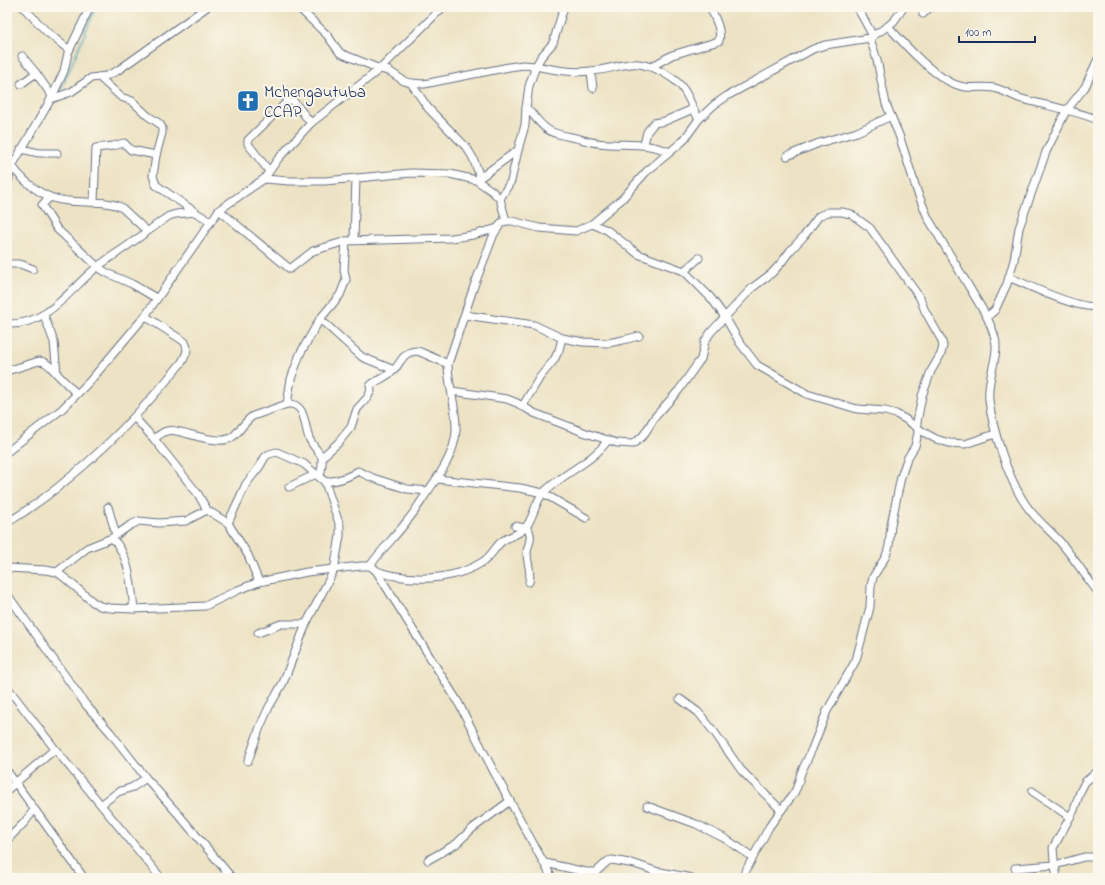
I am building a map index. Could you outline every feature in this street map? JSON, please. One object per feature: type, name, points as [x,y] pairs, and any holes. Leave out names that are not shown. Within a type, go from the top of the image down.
[{"type":"street","points":[[23,7],[47,32],[70,50]]},
{"type":"street","points":[[7,186],[12,166],[20,149],[52,98],[64,71],[70,50],[90,7]]},
{"type":"street","points":[[52,98],[71,92],[91,78],[112,74],[207,7]]},
{"type":"street","points":[[298,7],[327,35],[340,53],[380,69],[389,70],[404,81],[411,83],[430,84],[464,75],[523,65],[567,72],[591,72],[640,63],[651,67],[678,82],[683,88],[693,110],[699,119]]},
{"type":"street","points":[[7,452],[49,419],[77,394],[121,345],[145,316],[156,298],[219,210],[264,179],[278,159],[312,123],[380,69],[443,7]]},
{"type":"street","points":[[500,199],[511,180],[525,126],[526,98],[536,66],[553,42],[564,7]]},
{"type":"street","points":[[651,67],[672,55],[719,41],[719,31],[710,7]]},
{"type":"street","points":[[857,7],[871,37],[886,104],[928,218],[987,317],[996,341],[988,392],[995,434],[1010,474],[1021,498],[1044,526],[1060,541],[1098,592]]},
{"type":"street","points":[[219,210],[290,269],[313,251],[346,241],[452,238],[473,235],[498,228],[506,221],[551,230],[576,230],[592,224],[613,208],[646,172],[686,138],[699,119],[714,105],[727,96],[813,49],[825,45],[871,37],[894,21],[904,7]]},
{"type":"street","points":[[923,14],[930,7]]},
{"type":"street","points":[[888,26],[907,46],[939,75],[960,86],[994,88],[1022,99],[1051,105],[1098,120]]},
{"type":"street","points":[[22,56],[36,73],[52,98]]},
{"type":"street","points":[[987,317],[995,310],[1009,277],[1014,260],[1019,228],[1046,152],[1066,110],[1085,87],[1098,59]]},
{"type":"street","points":[[591,72],[593,88]]},
{"type":"street","points":[[21,84],[36,73]]},
{"type":"street","points":[[99,77],[121,97],[132,101],[148,116],[160,124],[162,133],[156,155],[153,176],[156,185],[210,222]]},
{"type":"street","points":[[411,83],[428,108],[467,148],[473,158],[478,179]]},
{"type":"street","points":[[269,171],[248,144],[248,140],[291,98],[312,123]]},
{"type":"street","points":[[526,108],[540,124],[547,130],[555,133],[599,144],[644,144],[658,147],[670,152]]},
{"type":"street","points":[[644,144],[647,132],[654,123],[665,121],[693,110]]},
{"type":"street","points":[[787,156],[819,143],[857,132],[891,116]]},
{"type":"street","points":[[94,202],[96,148],[124,143],[131,150],[156,155]]},
{"type":"street","points":[[20,149],[39,153],[57,153]]},
{"type":"street","points":[[478,179],[518,150]]},
{"type":"street","points":[[7,158],[28,184],[50,197],[56,200],[113,204],[121,207],[147,232]]},
{"type":"street","points":[[264,179],[310,181],[411,173],[450,174],[478,179],[500,199],[506,221]]},
{"type":"street","points":[[354,240],[356,178]]},
{"type":"street","points":[[50,197],[42,205],[57,229],[98,267],[156,298]]},
{"type":"street","points":[[7,324],[24,323],[44,314],[58,304],[98,267],[169,216],[195,212]]},
{"type":"street","points":[[452,391],[503,398],[517,403],[534,414],[608,440],[617,443],[635,443],[643,436],[655,416],[676,393],[700,360],[705,341],[711,332],[752,288],[772,273],[819,216],[828,212],[842,212],[851,214],[870,228],[920,298],[925,311],[941,339],[943,346],[941,354],[931,371],[922,396],[915,446],[907,459],[901,477],[888,550],[873,577],[870,607],[860,639],[856,659],[826,715],[794,793],[769,827],[742,878]]},
{"type":"street","points":[[592,224],[606,230],[638,254],[684,271],[711,298],[725,317],[740,343],[757,365],[812,396],[857,409],[885,411],[896,414],[936,439],[960,444],[970,443],[995,434]]},
{"type":"street","points":[[372,568],[408,521],[437,479],[455,440],[456,430],[448,364],[474,286],[498,228]]},
{"type":"street","points":[[287,404],[291,378],[300,354],[320,318],[340,295],[346,280],[344,270],[346,241]]},
{"type":"street","points":[[684,271],[699,258]]},
{"type":"street","points":[[7,264],[16,263],[33,268]]},
{"type":"street","points":[[1009,277],[1078,305],[1093,308],[1098,306]]},
{"type":"street","points":[[44,314],[54,342],[57,374]]},
{"type":"street","points":[[465,315],[534,325],[562,338],[600,344],[639,336]]},
{"type":"street","points":[[7,523],[79,469],[134,417],[178,367],[187,352],[185,342],[145,316]]},
{"type":"street","points":[[320,318],[362,357],[394,370]]},
{"type":"street","points":[[522,407],[540,377],[554,360],[559,350],[562,338]]},
{"type":"street","points":[[322,457],[338,443],[351,427],[357,410],[371,391],[370,386],[394,370],[403,357],[417,351],[448,364]]},
{"type":"street","points":[[7,371],[43,361],[46,362],[77,394]]},
{"type":"street","points":[[154,439],[164,432],[171,430],[198,437],[228,440],[232,438],[253,416],[291,403],[296,405],[303,415],[309,439],[322,457],[320,478]]},
{"type":"street","points":[[134,417],[154,439],[198,494],[207,510],[228,523],[248,555],[259,582]]},
{"type":"street","points":[[7,568],[57,572],[93,602],[100,606],[116,609],[205,606],[238,590],[259,582],[307,572],[372,568],[395,576],[411,578],[427,579],[451,576],[485,561],[495,551],[500,543],[526,528],[543,493],[561,478],[594,455],[608,440]]},
{"type":"street","points":[[228,523],[246,484],[257,471],[267,455],[273,452],[282,453],[304,464],[320,478],[340,526],[340,536],[334,570],[306,624],[287,673],[260,727],[248,761]]},
{"type":"street","points":[[289,487],[320,478],[335,481],[347,478],[358,471],[407,489],[428,491]]},
{"type":"street","points":[[437,479],[515,487],[543,493],[586,518]]},
{"type":"street","points":[[108,507],[114,537],[130,570],[134,609]]},
{"type":"street","points":[[57,572],[87,548],[114,537],[139,521],[163,523],[186,521],[207,510]]},
{"type":"street","points":[[515,526],[526,528],[529,532],[530,540],[527,554],[531,574],[529,582]]},
{"type":"street","points":[[372,568],[458,702],[510,801],[545,863],[550,877]]},
{"type":"street","points":[[7,594],[86,705],[110,732],[146,778],[232,878]]},
{"type":"street","points":[[258,633],[280,624],[306,624]]},
{"type":"street","points":[[7,687],[55,749],[162,878]]},
{"type":"street","points":[[680,699],[698,712],[741,770],[781,810]]},
{"type":"street","points":[[7,790],[55,749]]},
{"type":"street","points":[[7,771],[84,878]]},
{"type":"street","points":[[1057,878],[1053,848],[1070,817],[1085,782],[1098,771]]},
{"type":"street","points":[[102,804],[118,792],[133,787],[146,778]]},
{"type":"street","points":[[1032,791],[1070,817]]},
{"type":"street","points":[[428,860],[456,844],[473,828],[510,801]]},
{"type":"street","points":[[647,806],[696,824],[724,838],[753,857]]},
{"type":"street","points":[[7,840],[24,823],[34,810]]},
{"type":"street","points":[[1015,868],[1055,865],[1078,858],[1098,857]]},
{"type":"street","points":[[545,863],[586,872],[596,872],[608,861],[612,860],[634,864],[655,872],[692,878]]},
{"type":"waterway","points":[[60,92],[96,7]]},
{"type":"place","name":"Mchengautuba CCAP","points":[[248,101]]}]
